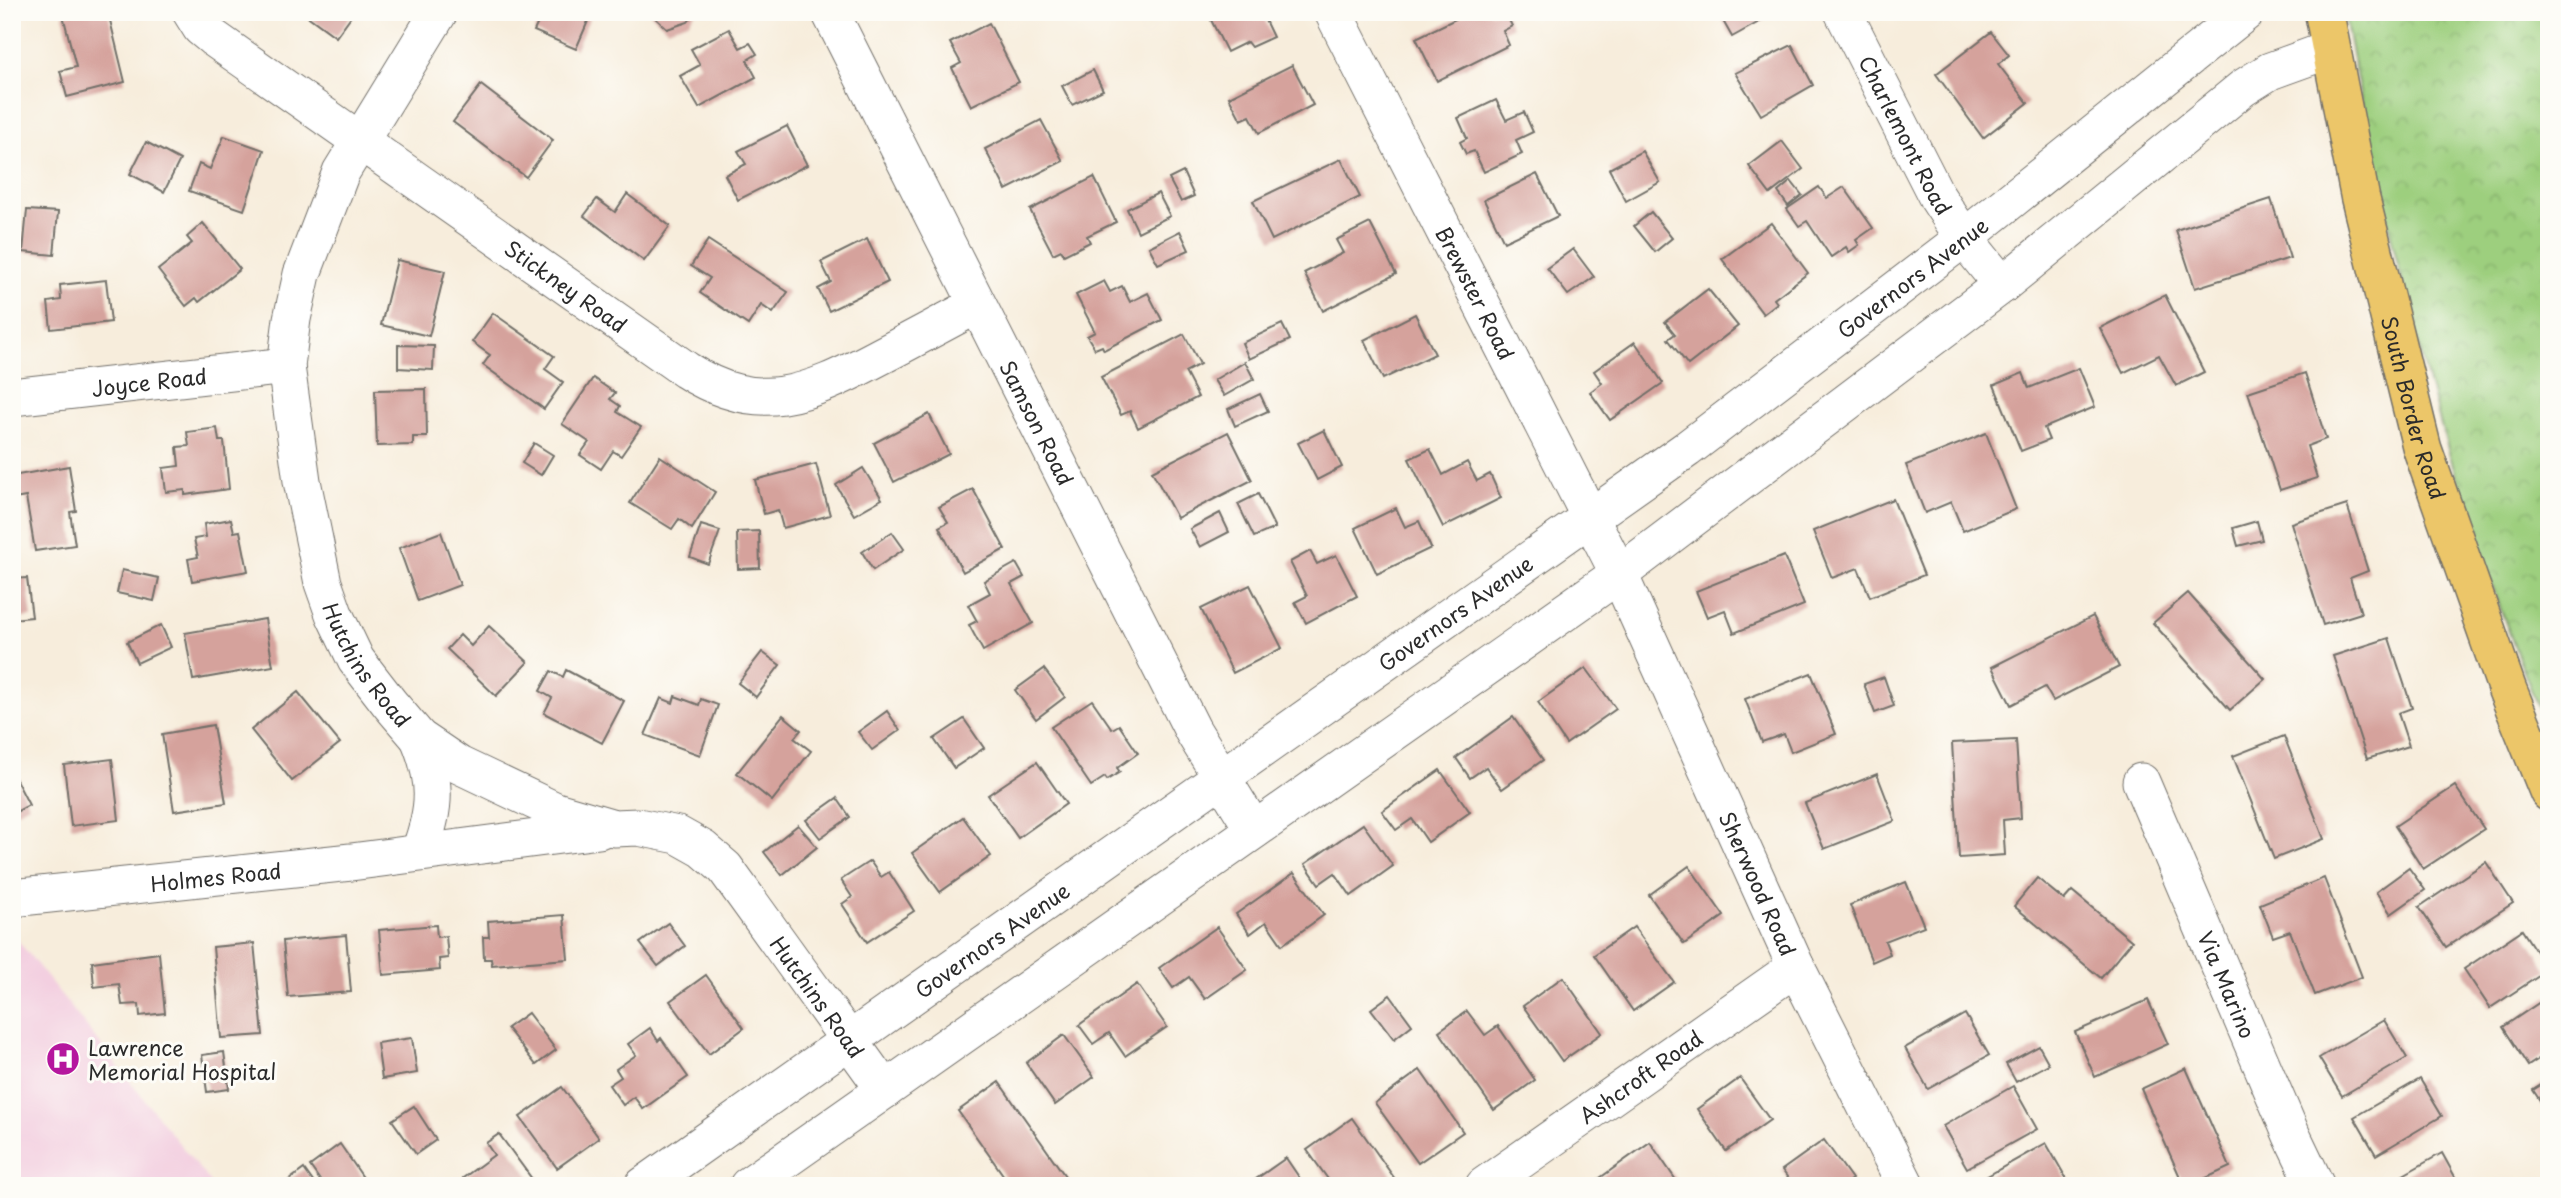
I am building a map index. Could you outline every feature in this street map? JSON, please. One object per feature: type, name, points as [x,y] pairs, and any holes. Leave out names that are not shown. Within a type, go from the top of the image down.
[{"type":"main road","name":"South Border Road","points":[[2323,12],[2360,197],[2422,448],[2507,689],[2549,792]]},
{"type":"street","name":"Stickney Road","points":[[191,12],[201,28],[212,37],[686,370],[711,384],[739,394],[782,397],[824,386],[977,305]]},
{"type":"street","name":"Hutchins Road","points":[[439,12],[358,140],[326,206],[302,274],[286,366],[302,481],[323,583],[334,614],[366,675],[419,738],[459,765],[556,811],[614,828],[638,827],[678,835],[712,855],[725,867],[884,1090]]},
{"type":"street","name":"Samson Road","points":[[830,12],[1192,731],[1254,830]]},
{"type":"street","name":"Brewster Road","points":[[1333,12],[1619,575]]},
{"type":"street","name":"Charlemont Road","points":[[1843,12],[1937,197],[1964,238],[2002,285]]},
{"type":"street","name":"Governors Avenue","points":[[648,1185],[1786,377],[2246,12]]},
{"type":"street","points":[[748,1186],[1619,575],[2002,285],[2243,88],[2279,67],[2331,49]]},
{"type":"street","name":"Joyce Road","points":[[12,397],[286,366]]},
{"type":"street","name":"Sherwood Road","points":[[1619,575],[1796,967],[1906,1186]]},
{"type":"street","points":[[419,738],[430,764],[433,786],[433,806],[419,851]]},
{"type":"street","name":"Via Marino","points":[[2141,782],[2292,1136],[2316,1186]]},
{"type":"street","name":"Holmes Road","points":[[12,898],[352,862],[419,851],[454,850],[614,828]]},
{"type":"street","name":"Ashcroft Road","points":[[1484,1186],[1796,967]]},
{"type":"shaded area","name":"Lawrence Memorial Hospital","points":[[12,933],[213,1186],[12,1186]]},
{"type":"green space","points":[[2344,12],[2549,12],[2549,734],[2483,558],[2428,379],[2382,196]]},
{"type":"building","points":[[76,12],[108,12],[125,82],[67,97],[60,71],[76,67],[63,15]]},
{"type":"building","points":[[302,12],[354,12],[336,37]]},
{"type":"building","points":[[543,12],[592,12],[576,49],[534,31]]},
{"type":"building","points":[[649,12],[696,12],[688,22],[667,29]]},
{"type":"building","points":[[1207,12],[1261,12],[1273,37],[1251,47],[1247,42],[1227,52]]},
{"type":"building","points":[[1470,12],[1505,12],[1512,26],[1503,31],[1509,45],[1437,81],[1416,38]]},
{"type":"building","points":[[1718,12],[1777,12],[1732,37]]},
{"type":"building","points":[[989,23],[1019,82],[971,106],[952,68],[961,63],[950,43]]},
{"type":"building","points":[[729,29],[740,48],[750,43],[757,54],[747,60],[756,77],[699,108],[680,76],[700,65],[691,49]]},
{"type":"building","points":[[1991,32],[2009,55],[1998,64],[2028,103],[1983,138],[1936,74]]},
{"type":"building","points":[[1792,45],[1813,85],[1761,115],[1735,73]]},
{"type":"building","points":[[1292,65],[1313,105],[1259,133],[1250,116],[1241,120],[1229,97]]},
{"type":"building","points":[[1093,70],[1103,90],[1072,105],[1062,86]]},
{"type":"building","points":[[481,85],[553,140],[526,177],[453,122]]},
{"type":"building","points":[[1496,100],[1506,120],[1524,112],[1533,132],[1516,140],[1522,154],[1484,172],[1474,151],[1466,154],[1460,142],[1467,138],[1458,118]]},
{"type":"building","points":[[1041,120],[1063,161],[1006,190],[985,149]]},
{"type":"building","points":[[787,126],[807,165],[738,200],[725,175],[746,164],[738,151]]},
{"type":"building","points":[[224,136],[264,150],[244,210],[189,191],[199,164],[210,169]]},
{"type":"building","points":[[1782,141],[1803,169],[1770,194],[1749,166]]},
{"type":"building","points":[[146,142],[180,160],[164,192],[130,174]]},
{"type":"building","points":[[1642,151],[1660,182],[1626,201],[1609,169]]},
{"type":"building","points":[[1341,159],[1360,197],[1272,240],[1253,201]]},
{"type":"building","points":[[1183,172],[1194,196],[1181,202],[1169,179]]},
{"type":"building","points":[[1537,174],[1558,216],[1504,242],[1484,200]]},
{"type":"building","points":[[1094,177],[1116,222],[1087,236],[1090,242],[1064,255],[1061,250],[1053,254],[1030,210]]},
{"type":"building","points":[[1791,181],[1802,195],[1788,206],[1778,192]]},
{"type":"building","points":[[1819,187],[1827,198],[1844,187],[1873,228],[1856,240],[1859,245],[1849,252],[1846,247],[1831,257],[1807,221],[1799,226],[1787,209]]},
{"type":"building","points":[[1158,193],[1170,216],[1138,232],[1127,209]]},
{"type":"building","points":[[627,194],[670,226],[644,261],[584,216],[597,199],[615,212]]},
{"type":"building","points":[[2271,199],[2290,258],[2195,288],[2176,230]]},
{"type":"building","points":[[27,210],[58,212],[54,255],[23,252]]},
{"type":"building","points":[[1651,212],[1672,238],[1655,252],[1634,226]]},
{"type":"building","points":[[203,223],[240,269],[199,302],[196,298],[186,306],[158,270],[192,243],[187,237]]},
{"type":"building","points":[[1370,223],[1396,274],[1323,311],[1304,273],[1343,253],[1336,240]]},
{"type":"building","points":[[1771,223],[1808,273],[1774,299],[1777,303],[1763,314],[1722,259]]},
{"type":"building","points":[[1180,231],[1189,250],[1158,264],[1149,247]]},
{"type":"building","points":[[867,239],[888,282],[829,311],[818,289],[831,282],[821,262]]},
{"type":"building","points":[[708,240],[788,292],[773,313],[761,305],[748,325],[700,293],[710,278],[691,266]]},
{"type":"building","points":[[1573,249],[1594,277],[1568,295],[1547,268]]},
{"type":"building","points":[[397,260],[445,271],[429,336],[381,325]]},
{"type":"building","points":[[106,280],[111,322],[51,329],[48,302],[61,300],[60,285]]},
{"type":"building","points":[[1104,281],[1110,292],[1122,286],[1130,302],[1148,293],[1162,320],[1104,350],[1102,346],[1095,349],[1087,336],[1095,332],[1076,295]]},
{"type":"building","points":[[1708,289],[1738,326],[1688,365],[1668,339],[1675,334],[1665,322]]},
{"type":"building","points":[[2165,295],[2204,372],[2176,386],[2159,355],[2123,373],[2100,328]]},
{"type":"building","points":[[493,313],[554,356],[545,369],[563,382],[544,409],[483,365],[490,355],[472,342]]},
{"type":"building","points":[[1415,314],[1435,354],[1383,379],[1364,340]]},
{"type":"building","points":[[1282,324],[1290,340],[1249,359],[1242,343]]},
{"type":"building","points":[[1184,334],[1200,364],[1185,372],[1198,397],[1138,428],[1130,411],[1121,415],[1101,377]]},
{"type":"building","points":[[1635,342],[1663,383],[1610,420],[1590,392],[1602,383],[1594,371]]},
{"type":"building","points":[[398,345],[434,346],[433,370],[398,368]]},
{"type":"building","points":[[1245,362],[1254,379],[1224,396],[1214,380]]},
{"type":"building","points":[[2079,368],[2095,407],[2044,428],[2049,440],[2021,451],[1994,385],[2023,373],[2029,388]]},
{"type":"building","points":[[2305,373],[2326,439],[2307,446],[2317,478],[2280,490],[2248,392]]},
{"type":"building","points":[[593,378],[615,393],[610,399],[620,406],[617,412],[641,427],[621,456],[613,451],[601,469],[580,455],[589,442],[562,424]]},
{"type":"building","points":[[426,389],[427,437],[413,437],[413,445],[377,446],[375,390]]},
{"type":"building","points":[[1260,394],[1268,411],[1235,426],[1228,409]]},
{"type":"building","points":[[929,414],[949,454],[894,482],[874,443]]},
{"type":"building","points":[[217,428],[219,441],[224,441],[229,489],[185,495],[185,490],[166,492],[163,468],[179,466],[177,447],[189,446],[187,432]]},
{"type":"building","points":[[1324,430],[1342,467],[1317,480],[1298,443]]},
{"type":"building","points":[[1228,432],[1252,480],[1177,518],[1152,471]]},
{"type":"building","points":[[1986,433],[2016,509],[1963,531],[1951,502],[1925,513],[1906,465]]},
{"type":"building","points":[[534,443],[553,455],[541,475],[522,463]]},
{"type":"building","points":[[1430,449],[1443,475],[1467,462],[1477,481],[1490,474],[1501,498],[1443,527],[1409,459]]},
{"type":"building","points":[[660,456],[715,492],[692,529],[679,519],[672,529],[630,503]]},
{"type":"building","points":[[816,464],[830,515],[783,528],[778,510],[764,514],[755,480]]},
{"type":"building","points":[[69,466],[76,511],[70,512],[75,545],[35,551],[26,497],[14,499],[12,476]]},
{"type":"building","points":[[863,468],[882,499],[854,515],[836,485]]},
{"type":"building","points":[[973,489],[1005,549],[963,572],[939,527],[948,522],[939,507]]},
{"type":"building","points":[[1258,494],[1275,528],[1254,537],[1238,504]]},
{"type":"building","points":[[1893,499],[1924,575],[1870,597],[1858,568],[1832,578],[1813,531]]},
{"type":"building","points":[[2347,505],[2368,571],[2350,578],[2361,613],[2323,625],[2291,523]]},
{"type":"building","points":[[1396,508],[1405,527],[1419,521],[1431,548],[1377,574],[1355,528]]},
{"type":"building","points":[[1220,513],[1229,532],[1200,547],[1190,529]]},
{"type":"building","points":[[231,519],[234,532],[240,531],[248,571],[192,581],[188,559],[198,557],[194,539],[206,537],[204,524]]},
{"type":"building","points":[[2257,521],[2262,540],[2238,546],[2233,528]]},
{"type":"building","points":[[701,525],[720,531],[708,564],[690,557]]},
{"type":"building","points":[[759,531],[760,568],[738,569],[737,532]]},
{"type":"building","points":[[441,532],[460,585],[418,601],[399,548]]},
{"type":"building","points":[[892,532],[904,549],[873,570],[862,552]]},
{"type":"building","points":[[1310,551],[1317,564],[1336,555],[1357,596],[1306,623],[1295,602],[1307,596],[1290,562]]},
{"type":"building","points":[[1784,556],[1804,605],[1734,633],[1725,610],[1707,617],[1696,591]]},
{"type":"building","points":[[1016,563],[1024,577],[1011,584],[1033,623],[983,651],[969,625],[977,621],[968,605],[990,593],[984,581]]},
{"type":"building","points":[[122,570],[159,578],[154,601],[117,593]]},
{"type":"building","points":[[27,578],[32,617],[12,619],[12,579]]},
{"type":"building","points":[[1250,585],[1282,648],[1233,673],[1201,609]]},
{"type":"building","points":[[2188,593],[2265,679],[2230,710],[2153,623]]},
{"type":"building","points":[[2093,616],[2119,667],[2053,701],[2045,687],[2011,705],[1992,667]]},
{"type":"building","points":[[265,619],[273,666],[193,680],[185,633]]},
{"type":"building","points":[[161,625],[171,647],[137,663],[127,642]]},
{"type":"building","points":[[489,626],[528,662],[496,696],[447,649],[460,635],[471,646]]},
{"type":"building","points":[[2389,638],[2412,708],[2398,713],[2409,746],[2367,759],[2333,656]]},
{"type":"building","points":[[762,652],[780,665],[756,697],[738,683]]},
{"type":"building","points":[[1586,668],[1616,709],[1566,744],[1538,702]]},
{"type":"building","points":[[1044,669],[1065,697],[1036,719],[1015,690]]},
{"type":"building","points":[[566,670],[624,701],[602,743],[544,713],[552,698],[540,691],[551,671],[563,677]]},
{"type":"building","points":[[1811,673],[1836,734],[1791,752],[1784,734],[1762,742],[1745,699]]},
{"type":"building","points":[[1884,677],[1894,706],[1875,713],[1864,684]]},
{"type":"building","points":[[298,692],[340,743],[292,781],[251,730]]},
{"type":"building","points":[[675,696],[699,705],[701,699],[718,705],[700,755],[645,735],[661,698],[673,703]]},
{"type":"building","points":[[1092,700],[1112,729],[1119,725],[1138,753],[1117,768],[1120,772],[1091,786],[1051,727]]},
{"type":"building","points":[[887,711],[900,730],[872,750],[858,732]]},
{"type":"building","points":[[783,715],[801,730],[794,738],[811,751],[772,801],[737,773]]},
{"type":"building","points":[[1513,717],[1543,760],[1502,789],[1486,767],[1470,778],[1456,758]]},
{"type":"building","points":[[964,719],[984,748],[954,768],[934,739]]},
{"type":"building","points":[[213,725],[226,803],[174,811],[162,734]]},
{"type":"building","points":[[2284,736],[2324,839],[2274,859],[2233,756]]},
{"type":"building","points":[[2016,740],[2021,818],[2003,820],[2005,855],[1959,858],[1952,743]]},
{"type":"building","points":[[112,759],[119,820],[71,826],[64,765]]},
{"type":"building","points":[[1037,762],[1066,804],[1018,838],[988,795]]},
{"type":"building","points":[[1440,770],[1470,812],[1428,842],[1412,819],[1396,830],[1382,811]]},
{"type":"building","points":[[12,772],[29,805],[12,814]]},
{"type":"building","points":[[1877,774],[1895,821],[1824,849],[1805,803]]},
{"type":"building","points":[[2455,786],[2484,829],[2423,869],[2395,826]]},
{"type":"building","points":[[837,798],[850,817],[820,838],[806,820]]},
{"type":"building","points":[[963,817],[991,856],[940,892],[912,853]]},
{"type":"building","points":[[1363,824],[1393,866],[1351,896],[1335,873],[1319,884],[1305,864]]},
{"type":"building","points":[[798,825],[817,847],[782,875],[764,852]]},
{"type":"building","points":[[870,861],[881,877],[889,872],[914,911],[867,942],[842,904],[852,897],[841,880]]},
{"type":"building","points":[[2486,862],[2513,903],[2446,947],[2419,907]]},
{"type":"building","points":[[1689,866],[1724,916],[1684,944],[1649,895]]},
{"type":"building","points":[[2409,868],[2425,890],[2391,914],[2376,892]]},
{"type":"building","points":[[1294,873],[1324,915],[1282,945],[1266,922],[1250,934],[1236,914]]},
{"type":"building","points":[[2037,878],[2064,900],[2072,891],[2132,941],[2101,978],[2014,906]]},
{"type":"building","points":[[2324,878],[2362,977],[2315,995],[2290,931],[2273,937],[2260,904]]},
{"type":"building","points":[[1906,882],[1924,926],[1885,941],[1890,954],[1872,962],[1850,905]]},
{"type":"building","points":[[564,915],[568,959],[492,965],[491,959],[484,959],[483,937],[489,937],[488,921]]},
{"type":"building","points":[[668,923],[685,946],[658,966],[640,943]]},
{"type":"building","points":[[436,925],[437,937],[446,936],[448,958],[439,959],[440,970],[383,975],[379,930]]},
{"type":"building","points":[[1217,927],[1247,970],[1205,999],[1189,977],[1173,988],[1159,968]]},
{"type":"building","points":[[1634,927],[1674,982],[1633,1011],[1594,955]]},
{"type":"building","points":[[2522,930],[2548,970],[2490,1008],[2464,969]]},
{"type":"building","points":[[346,935],[351,992],[288,997],[283,941]]},
{"type":"building","points":[[254,943],[263,1035],[221,1038],[213,947]]},
{"type":"building","points":[[159,953],[165,1013],[140,1016],[139,1004],[122,1005],[119,984],[94,987],[92,962]]},
{"type":"building","points":[[706,975],[744,1028],[709,1054],[670,1001]]},
{"type":"building","points":[[1563,977],[1602,1033],[1562,1061],[1523,1006]]},
{"type":"building","points":[[1137,984],[1167,1027],[1125,1056],[1109,1033],[1093,1044],[1079,1025]]},
{"type":"building","points":[[1390,995],[1412,1025],[1394,1039],[1371,1009]]},
{"type":"building","points":[[2549,996],[2549,1052],[2528,1066],[2503,1027]]},
{"type":"building","points":[[2148,1000],[2168,1044],[2095,1077],[2075,1032]]},
{"type":"building","points":[[1467,1011],[1485,1035],[1498,1026],[1535,1080],[1494,1110],[1439,1031]]},
{"type":"building","points":[[528,1013],[556,1050],[536,1065],[507,1028]]},
{"type":"building","points":[[1965,1014],[1989,1055],[1928,1089],[1905,1048]]},
{"type":"building","points":[[2384,1020],[2407,1058],[2342,1096],[2319,1058]]},
{"type":"building","points":[[650,1028],[658,1041],[661,1038],[688,1077],[643,1109],[634,1097],[623,1105],[609,1085],[621,1077],[616,1069],[636,1055],[628,1044]]},
{"type":"building","points":[[1064,1035],[1094,1077],[1055,1105],[1026,1063]]},
{"type":"building","points":[[412,1038],[417,1073],[382,1079],[377,1043]]},
{"type":"building","points":[[2039,1046],[2049,1064],[2016,1082],[2006,1064]]},
{"type":"building","points":[[224,1052],[229,1089],[207,1092],[202,1055]]},
{"type":"building","points":[[2186,1068],[2230,1167],[2189,1186],[2184,1186],[2141,1089]]},
{"type":"building","points":[[1420,1070],[1463,1132],[1418,1163],[1375,1103]]},
{"type":"building","points":[[1740,1078],[1770,1120],[1726,1151],[1697,1109]]},
{"type":"building","points":[[2420,1079],[2442,1116],[2376,1155],[2354,1117]]},
{"type":"building","points":[[2549,1080],[2549,1114],[2533,1090]]},
{"type":"building","points":[[999,1082],[1072,1186],[1011,1186],[958,1111]]},
{"type":"building","points":[[2013,1086],[2037,1129],[1967,1168],[1943,1126]]},
{"type":"building","points":[[562,1087],[599,1138],[557,1168],[520,1117]]},
{"type":"building","points":[[414,1106],[436,1140],[416,1154],[392,1120]]},
{"type":"building","points":[[1352,1118],[1395,1179],[1386,1186],[1333,1186],[1307,1150]]},
{"type":"building","points":[[499,1134],[535,1183],[530,1186],[462,1186],[466,1183],[463,1178],[494,1155],[486,1143]]},
{"type":"building","points":[[1824,1140],[1852,1179],[1842,1186],[1794,1186],[1782,1170]]},
{"type":"building","points":[[1650,1142],[1680,1186],[1595,1186],[1593,1183]]},
{"type":"building","points":[[2046,1143],[2069,1183],[2063,1186],[1977,1186],[1975,1183]]},
{"type":"building","points":[[340,1144],[364,1179],[354,1186],[324,1186],[310,1166]]},
{"type":"building","points":[[2442,1153],[2460,1186],[2394,1186],[2391,1182]]},
{"type":"building","points":[[1286,1158],[1305,1186],[1261,1186],[1256,1179]]},
{"type":"building","points":[[304,1169],[316,1186],[281,1186]]},
{"type":"place","name":"Lawrence Memorial Hospital","points":[[63,1059]]}]
